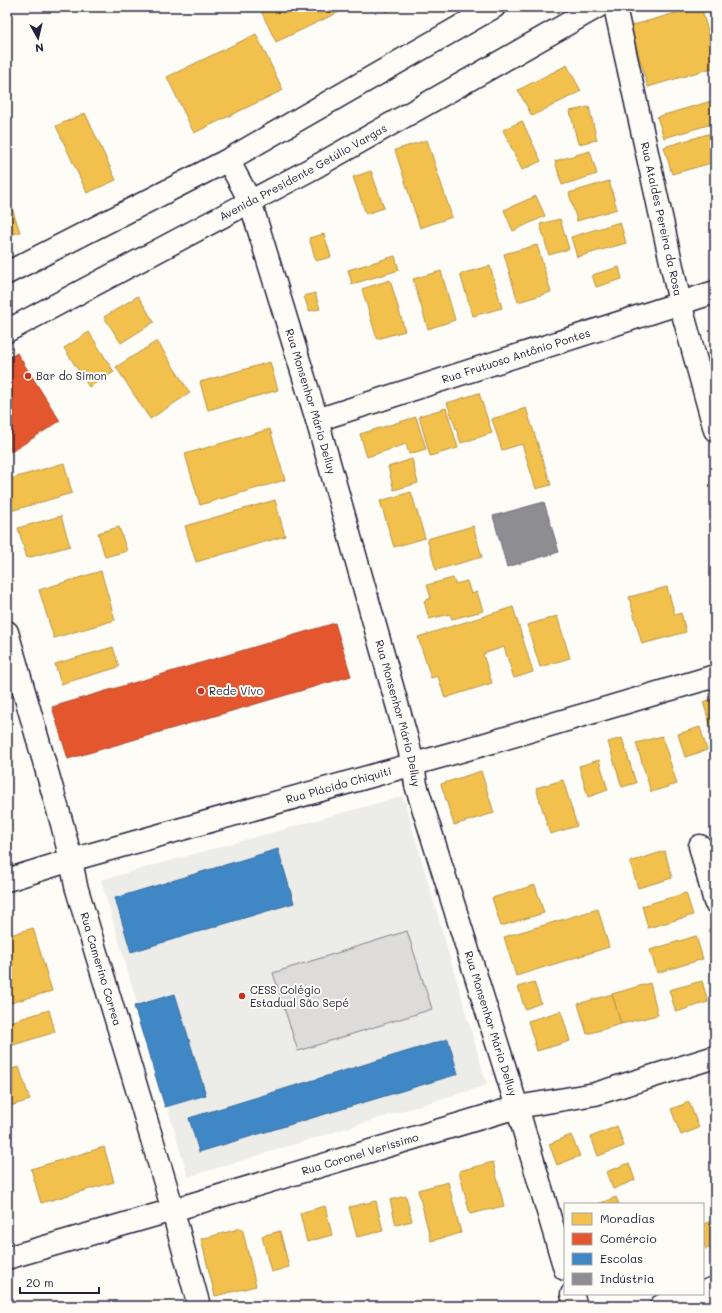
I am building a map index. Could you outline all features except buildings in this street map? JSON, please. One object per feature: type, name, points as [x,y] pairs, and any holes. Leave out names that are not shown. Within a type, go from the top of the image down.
[{"type":"street","points":[[7,273],[228,160],[494,7]]},
{"type":"street","name":"Avenida Presidente Getúlio Vargas","points":[[7,331],[324,162],[597,7]]},
{"type":"street","name":"Rua Ataides Pereira da Rosa","points":[[615,7],[680,303],[715,430]]},
{"type":"street","name":"Rua Monsenhor Mário Delluy","points":[[228,160],[250,201],[317,420],[413,764],[416,785],[517,1106],[564,1266]]},
{"type":"street","name":"Rua Frutuoso Antônio Pontes","points":[[317,420],[715,292]]},
{"type":"street","name":"Rua Camerino Correa","points":[[7,632],[71,860],[76,886],[173,1210],[199,1306]]},
{"type":"street","name":"Rua Plácido Chiquiti","points":[[7,880],[71,860],[413,764],[715,676]]},
{"type":"street","points":[[700,846],[715,902]]},
{"type":"street","name":"Rua Coronel Veríssimo","points":[[7,1258],[173,1210],[517,1106],[594,1094],[715,1057]]},
{"type":"street","points":[[704,1292],[715,1288]]},
{"type":"street","points":[[572,1295],[576,1306]]},
{"type":"street","points":[[661,1306],[693,1295]]},
{"type":"shaded area","points":[[403,796],[487,1085],[188,1177],[101,880]]},
{"type":"shaded area","points":[[407,931],[432,1009],[298,1051],[273,973]]},
{"type":"place","name":"Bar do Simon","points":[[28,376]]},
{"type":"place","name":"Rede Vivo","points":[[201,691]]},
{"type":"place","name":"CESS Colégio Estadual São Sepé","points":[[242,996]]}]
